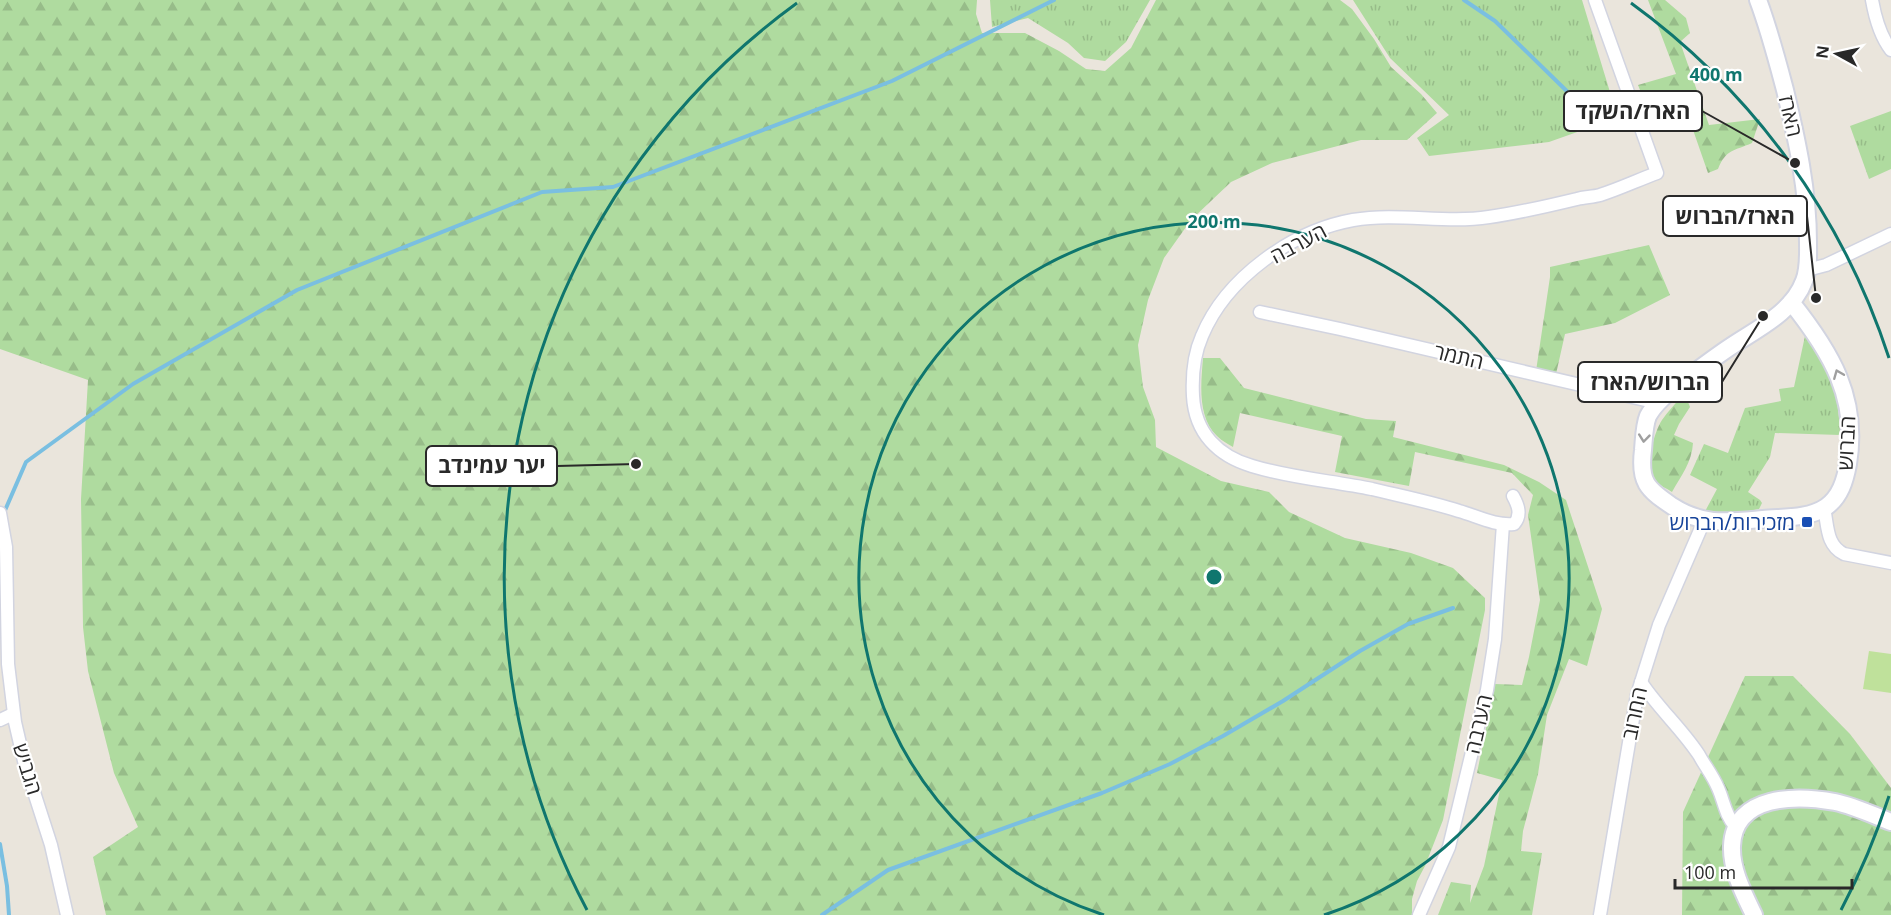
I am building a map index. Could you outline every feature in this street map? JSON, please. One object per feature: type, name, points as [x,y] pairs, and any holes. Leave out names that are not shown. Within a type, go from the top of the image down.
[{"type":"street","name":"הערבה","points":[[1419,915],[1449,847],[1487,690],[1496,639],[1503,524],[1458,510],[1372,489],[1251,466],[1225,454],[1209,441],[1196,418],[1193,390],[1197,355],[1208,323],[1241,281],[1268,257],[1309,234],[1338,223],[1368,218],[1456,221],[1508,214],[1599,196],[1657,173],[1595,0]]},
{"type":"street","name":"הארז","points":[[1758,0],[1776,55],[1801,160],[1807,213],[1807,270],[1802,285],[1791,302]]},
{"type":"street","points":[[1872,0],[1886,43],[1891,50]]},
{"type":"street","points":[[1807,270],[1826,266],[1891,234]]},
{"type":"street","points":[[1791,302],[1774,318],[1720,353],[1658,403],[1649,415],[1646,424],[1642,461],[1644,480],[1653,494],[1681,512],[1704,521],[1725,522],[1806,515],[1824,508],[1829,538],[1834,548],[1844,555],[1891,563]]},
{"type":"street","name":"הברוש","points":[[1791,302],[1815,333],[1834,365],[1850,415],[1850,444],[1846,475],[1837,495],[1824,508]]},
{"type":"street","name":"התמר","points":[[1260,312],[1352,331],[1658,403]]},
{"type":"street","points":[[1503,524],[1514,524],[1518,517],[1519,509],[1513,495]]},
{"type":"street","name":"הגביש","points":[[0,513],[6,547],[7,646],[14,714],[22,752],[51,845],[67,915]]},
{"type":"street","name":"החרוב","points":[[1600,915],[1631,723],[1641,682],[1651,646],[1667,605],[1704,521]]},
{"type":"street","points":[[1641,682],[1697,753],[1718,788],[1726,812],[1735,826]]},
{"type":"street","points":[[0,720],[14,714]]},
{"type":"street","points":[[1754,915],[1740,886],[1733,862],[1732,846],[1735,826],[1742,816],[1755,807],[1774,801],[1804,798],[1837,803],[1891,822]]},
{"type":"green space","points":[[0,0],[977,0],[976,14],[982,33],[1025,33],[1086,69],[1105,71],[1131,48],[1156,0],[1340,0],[1352,9],[1391,67],[1421,94],[1437,113],[1407,140],[1361,140],[1272,163],[1231,182],[1191,220],[1164,258],[1148,300],[1138,345],[1143,387],[1155,420],[1156,447],[1221,481],[1269,492],[1289,512],[1345,538],[1411,553],[1453,568],[1485,598],[1485,610],[1443,820],[1417,881],[1412,899],[1412,915],[106,915],[93,857],[138,827],[114,773],[88,671],[83,627],[81,499],[88,380],[0,349]]},
{"type":"green space","points":[[990,0],[1150,0],[1126,42],[1105,61],[1084,58],[1068,43],[1028,18],[992,27]]},
{"type":"green space","points":[[1353,0],[1582,0],[1613,102],[1597,125],[1549,142],[1429,156],[1417,138],[1449,115],[1390,58]]},
{"type":"green space","points":[[1648,0],[1665,0],[1686,18],[1690,33],[1680,42],[1709,125],[1760,119],[1752,143],[1731,151],[1718,169],[1708,173],[1684,104],[1650,115],[1638,85],[1676,74]]},
{"type":"green space","points":[[1891,111],[1891,169],[1869,179],[1850,126]]},
{"type":"green space","points":[[1649,245],[1670,295],[1615,323],[1565,334],[1556,374],[1536,371],[1550,267]]},
{"type":"green space","points":[[1805,336],[1817,352],[1831,381],[1838,406],[1840,435],[1775,433],[1770,457],[1748,492],[1762,503],[1759,509],[1708,519],[1702,517],[1717,489],[1690,475],[1704,444],[1728,453],[1745,408],[1781,401],[1779,389],[1794,387]]},
{"type":"green space","points":[[1203,358],[1220,358],[1244,388],[1366,419],[1396,421],[1393,437],[1504,465],[1539,482],[1566,500],[1602,609],[1587,666],[1569,659],[1547,715],[1538,774],[1523,831],[1521,851],[1542,853],[1532,915],[1438,915],[1451,882],[1471,885],[1470,903],[1484,866],[1502,780],[1477,773],[1495,684],[1522,685],[1540,600],[1528,515],[1533,495],[1512,473],[1415,452],[1409,486],[1335,472],[1342,436],[1240,413],[1233,447],[1217,436],[1206,419],[1202,399]]},
{"type":"green space","points":[[1683,395],[1690,407],[1674,435],[1693,443],[1688,463],[1672,492],[1653,478],[1650,458],[1659,425]]},
{"type":"green space","points":[[1869,651],[1891,654],[1891,693],[1863,689]]},
{"type":"green space","points":[[1745,676],[1793,676],[1850,734],[1891,788],[1891,915],[1682,915],[1683,812]]},
{"type":"waterway","points":[[3,515],[26,462],[133,384],[297,290],[542,192],[613,187],[892,81],[1054,0]]},
{"type":"waterway","points":[[1464,0],[1495,21],[1579,103]]},
{"type":"waterway","points":[[822,915],[888,870],[1102,793],[1170,764],[1283,701],[1360,651],[1408,624],[1453,608]]},
{"type":"waterway","points":[[0,844],[9,915]]},
{"type":"place","name":"הארז/השקד","points":[[1795,163]]},
{"type":"place","name":"הארז/הברוש","points":[[1816,298]]},
{"type":"place","name":"הברוש/הארז","points":[[1763,316]]},
{"type":"place","name":"יער עמינדב","points":[[636,464]]},
{"type":"place","name":"מזכירות/הברוש","points":[[1807,522]]}]
